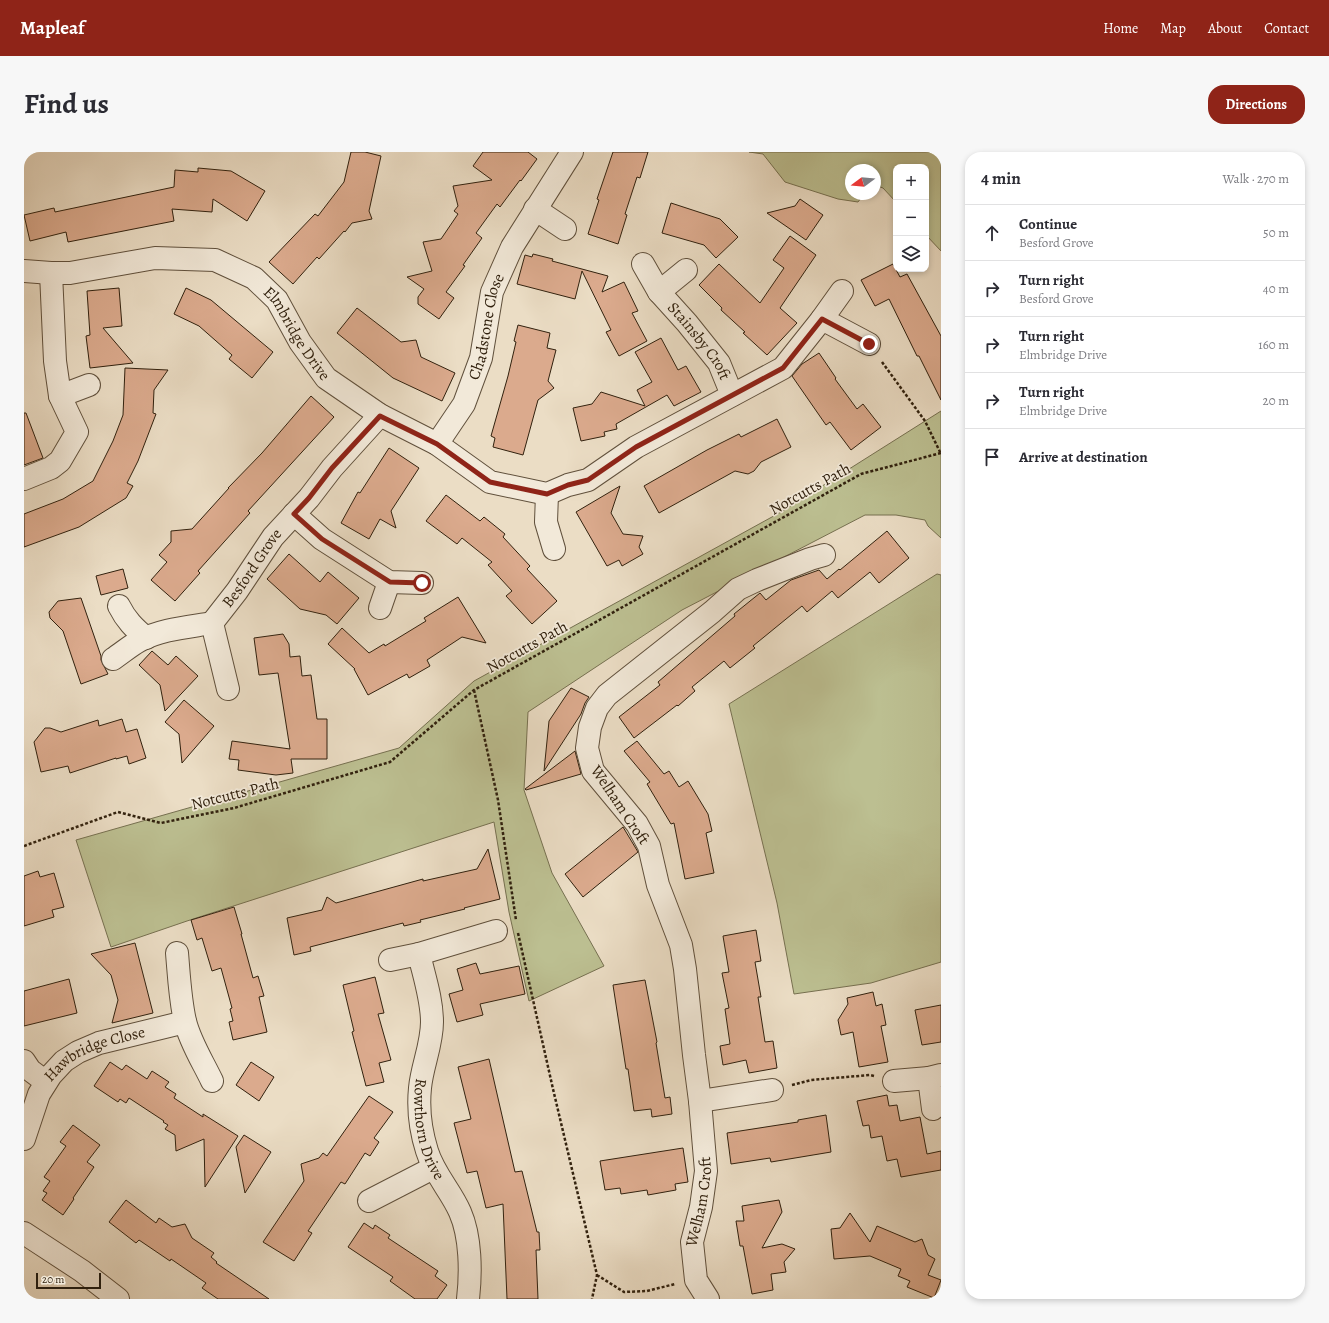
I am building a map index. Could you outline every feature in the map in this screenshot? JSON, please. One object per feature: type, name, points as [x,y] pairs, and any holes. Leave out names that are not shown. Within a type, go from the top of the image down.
[{"type":"street","name":"Chadstone Close","points":[[437,444],[464,404],[481,358],[492,292],[512,247],[572,152]]},
{"type":"street","points":[[535,209],[565,229]]},
{"type":"street","name":"Elmbridge Drive","points":[[24,271],[70,273],[155,258],[215,260],[254,278],[277,300],[300,342],[326,378],[380,416],[437,444],[490,482],[547,494]]},
{"type":"street","name":"Stainsby Croft","points":[[643,264],[659,292],[719,363],[732,395]]},
{"type":"street","name":"Stainsby Croft","points":[[659,292],[686,270]]},
{"type":"street","points":[[24,480],[51,468],[60,461],[77,432],[60,396],[55,361],[51,273]]},
{"type":"street","points":[[554,549],[546,522],[547,494],[568,485],[588,480],[636,447],[783,368],[842,291]]},
{"type":"street","points":[[822,319],[869,344]]},
{"type":"street","points":[[60,396],[89,385]]},
{"type":"street","name":"Besford Grove","points":[[113,659],[146,638],[177,629],[212,624],[237,591],[273,537],[309,498],[332,468],[380,416]]},
{"type":"street","name":"Besford Grove","points":[[294,514],[322,539],[390,582]]},
{"type":"street","name":"Welham Croft","points":[[708,1299],[696,1280],[692,1242],[701,1207],[706,1171],[700,1100],[681,945],[658,885],[649,846],[637,824],[593,771],[587,748],[590,727],[597,708],[607,695],[712,612],[738,589],[802,561],[824,556]]},
{"type":"street","points":[[380,608],[390,582],[422,583]]},
{"type":"street","points":[[119,606],[125,618],[146,638]]},
{"type":"street","name":"Besford Grove","points":[[212,624],[228,689]]},
{"type":"street","points":[[390,960],[419,954],[506,927]]},
{"type":"street","points":[[177,953],[185,1022],[194,1045],[212,1080]]},
{"type":"street","name":"Rowthorn Drive","points":[[419,954],[430,1000],[432,1022],[429,1047],[420,1088],[420,1110],[427,1151],[433,1168],[461,1213],[466,1233],[471,1277],[468,1299]]},
{"type":"street","name":"Hawbridge Close","points":[[24,1139],[39,1094],[51,1075],[64,1061],[78,1052],[98,1044],[185,1022]]},
{"type":"street","points":[[24,1061],[30,1070],[46,1082]]},
{"type":"street","points":[[894,1081],[935,1076],[933,1109]]},
{"type":"street","points":[[700,1100],[772,1090]]},
{"type":"street","points":[[369,1201],[433,1168]]},
{"type":"street","points":[[24,1233],[82,1270],[118,1299]]},
{"type":"path","points":[[869,344],[925,421],[941,454]]},
{"type":"path","name":"Notcutts Path","points":[[24,846],[118,812],[161,823],[234,808],[390,762],[474,690],[861,474],[941,454]]},
{"type":"path","points":[[474,690],[498,800],[506,927]]},
{"type":"path","points":[[518,932],[597,1275],[592,1299]]},
{"type":"path","points":[[772,1090],[811,1080],[870,1075],[894,1081]]},
{"type":"path","points":[[597,1275],[624,1292],[647,1291],[696,1280]]},
{"type":"green space","points":[[749,152],[941,152],[941,251],[929,238],[929,164],[893,164],[893,199],[881,187],[881,164],[845,164],[845,200],[860,200],[858,202],[838,199],[785,182],[763,154]]},
{"type":"green space","points":[[941,411],[941,538],[928,526],[925,520],[896,515],[865,515],[682,610],[528,712],[524,790],[552,873],[604,966],[529,1001],[509,912],[494,822],[111,947],[76,840],[399,748],[474,681],[781,512]]},
{"type":"green space","points":[[937,574],[941,575],[941,962],[871,983],[794,994],[777,903],[729,704]]},
{"type":"building","points":[[351,152],[365,152],[381,156],[369,211],[372,219],[352,223],[319,259],[317,257],[293,284],[269,262],[315,214],[318,216],[344,182]]},
{"type":"building","points":[[483,152],[528,152],[537,159],[500,207],[497,204],[476,233],[482,238],[463,265],[465,266],[446,292],[454,298],[439,319],[418,304],[418,297],[424,289],[407,277],[432,271],[423,242],[441,239],[458,214],[454,211],[458,206],[453,186],[492,180],[473,166]]},
{"type":"building","points":[[613,152],[648,152],[640,178],[637,177],[625,214],[627,215],[618,244],[588,234],[599,200],[597,199]]},
{"type":"building","points":[[198,168],[231,171],[265,191],[247,221],[213,199],[212,212],[172,209],[174,221],[68,242],[66,232],[30,241],[24,215],[54,208],[55,212],[174,187],[175,170],[198,172]]},
{"type":"building","points":[[800,199],[823,215],[806,240],[767,213],[795,206]]},
{"type":"building","points":[[671,203],[720,219],[738,237],[716,258],[704,245],[662,233]]},
{"type":"building","points":[[790,236],[816,255],[780,308],[797,323],[767,355],[743,333],[745,332],[721,310],[722,308],[699,285],[719,264],[760,303],[784,268],[773,260]]},
{"type":"building","points":[[533,254],[553,259],[552,261],[608,276],[602,292],[624,282],[638,311],[632,313],[647,341],[619,356],[606,332],[611,330],[582,271],[575,299],[517,284],[525,255],[532,257]]},
{"type":"building","points":[[893,264],[893,272],[897,272],[900,277],[907,274],[941,336],[941,400],[889,299],[875,306],[861,280]]},
{"type":"building","points":[[119,288],[122,326],[103,328],[133,363],[90,368],[86,336],[90,335],[87,291]]},
{"type":"building","points":[[186,288],[211,300],[273,352],[252,378],[229,359],[232,355],[199,326],[174,314]]},
{"type":"building","points":[[357,308],[401,342],[416,340],[421,357],[455,373],[442,401],[393,378],[337,333]]},
{"type":"building","points":[[518,325],[550,333],[547,348],[556,350],[548,381],[554,388],[538,400],[523,455],[493,447],[495,438],[491,436],[508,376],[516,342],[514,341]]},
{"type":"building","points":[[661,338],[678,370],[686,366],[701,392],[674,406],[667,395],[616,424],[617,429],[604,432],[605,436],[581,441],[573,408],[592,404],[601,392],[645,406],[637,390],[652,382],[635,352]]},
{"type":"building","points":[[819,353],[836,378],[835,379],[857,409],[863,404],[881,427],[851,450],[830,422],[826,425],[792,376],[802,364]]},
{"type":"building","points":[[125,368],[168,370],[154,390],[153,413],[156,414],[138,461],[127,483],[133,486],[126,498],[79,527],[24,547],[24,514],[63,499],[93,481],[113,441],[123,415]]},
{"type":"building","points":[[311,396],[334,417],[248,511],[250,513],[198,571],[200,573],[175,601],[151,580],[167,562],[159,555],[171,542],[171,531],[192,529],[228,488],[262,453]]},
{"type":"building","points":[[24,413],[26,413],[43,458],[24,465]]},
{"type":"building","points":[[777,419],[791,447],[761,462],[754,471],[748,474],[735,471],[659,513],[644,486],[707,450],[739,434],[741,437]]},
{"type":"building","points":[[389,448],[419,468],[391,511],[396,528],[380,519],[369,539],[341,523],[358,492],[360,493]]},
{"type":"building","points":[[620,486],[611,513],[623,534],[643,536],[639,547],[643,554],[622,566],[619,560],[607,566],[576,512]]},
{"type":"building","points":[[446,495],[480,521],[484,517],[505,534],[503,537],[530,566],[527,569],[557,601],[532,624],[506,596],[512,591],[488,565],[492,562],[462,538],[457,544],[426,521]]},
{"type":"building","points":[[887,531],[909,558],[879,583],[870,572],[838,598],[832,591],[807,612],[802,606],[753,646],[755,648],[730,668],[724,661],[692,687],[695,691],[678,706],[677,705],[634,738],[619,717],[660,685],[658,682],[735,616],[734,614],[760,593],[766,600],[791,580],[819,570],[827,579]]},
{"type":"building","points":[[289,554],[320,582],[328,572],[359,598],[337,624],[326,615],[300,609],[267,579]]},
{"type":"building","points":[[123,569],[128,588],[101,595],[96,576]]},
{"type":"building","points":[[458,597],[486,643],[462,637],[427,660],[430,666],[409,678],[407,674],[368,695],[355,669],[328,644],[342,628],[369,653],[384,644],[385,646],[426,621],[424,618]]},
{"type":"building","points":[[81,598],[101,656],[101,660],[108,674],[81,684],[63,631],[50,618],[49,612],[58,601]]},
{"type":"building","points":[[283,634],[289,644],[290,657],[300,656],[302,676],[311,675],[317,719],[327,719],[327,759],[291,759],[293,773],[276,775],[238,770],[239,760],[229,759],[232,741],[290,749],[278,673],[259,675],[254,638]]},
{"type":"building","points":[[152,651],[168,665],[176,656],[198,676],[165,711],[160,685],[139,665]]},
{"type":"building","points":[[571,688],[589,697],[581,714],[544,771],[549,721]]},
{"type":"building","points":[[184,700],[214,726],[182,763],[179,734],[165,722]]},
{"type":"building","points":[[122,719],[126,732],[137,729],[146,758],[129,764],[127,756],[116,758],[70,773],[68,766],[41,772],[34,742],[45,728],[50,728],[61,732],[98,720],[99,726]]},
{"type":"building","points":[[637,741],[664,774],[669,771],[679,787],[688,781],[708,814],[712,831],[706,833],[714,873],[685,879],[674,823],[671,824],[647,784],[650,782],[624,751]]},
{"type":"building","points":[[575,751],[581,774],[526,790],[525,789]]},
{"type":"building","points":[[623,827],[638,852],[583,897],[565,874]]},
{"type":"building","points":[[488,849],[500,899],[420,920],[421,922],[404,926],[403,923],[310,947],[311,951],[294,955],[287,918],[322,910],[327,897],[336,903],[423,879],[423,881],[477,869]]},
{"type":"building","points":[[38,871],[40,877],[54,873],[64,907],[52,910],[54,917],[24,926],[24,876]]},
{"type":"building","points":[[234,907],[253,978],[258,976],[264,996],[259,997],[267,1032],[233,1040],[229,1022],[233,1021],[230,1009],[232,1008],[221,968],[212,971],[202,938],[197,940],[191,920]]},
{"type":"building","points":[[756,930],[761,961],[755,962],[761,997],[758,997],[765,1042],[773,1041],[777,1068],[749,1073],[746,1060],[723,1065],[720,1046],[730,1044],[725,1009],[729,1008],[722,973],[729,972],[723,936]]},
{"type":"building","points":[[135,943],[153,1013],[112,1023],[118,1000],[111,975],[91,954]]},
{"type":"building","points":[[476,963],[480,974],[519,966],[525,994],[480,1004],[483,1015],[457,1022],[449,994],[463,990],[457,969]]},
{"type":"building","points":[[375,977],[384,1013],[378,1014],[391,1060],[379,1063],[384,1082],[366,1086],[352,1032],[354,1031],[343,985]]},
{"type":"building","points":[[69,979],[77,1013],[24,1026],[24,991]]},
{"type":"building","points":[[645,980],[657,1042],[665,1098],[670,1097],[672,1114],[652,1117],[651,1109],[634,1111],[613,985]]},
{"type":"building","points":[[873,992],[876,1006],[882,1004],[886,1025],[881,1026],[888,1062],[859,1067],[853,1032],[841,1035],[838,1020],[848,1004],[847,998]]},
{"type":"building","points":[[941,1005],[941,1042],[922,1045],[915,1010]]},
{"type":"building","points":[[489,1059],[515,1172],[522,1171],[537,1232],[539,1232],[540,1250],[536,1250],[538,1299],[507,1299],[503,1204],[486,1208],[477,1171],[467,1173],[454,1123],[471,1119],[458,1067]]},
{"type":"building","points":[[110,1062],[122,1070],[126,1065],[147,1079],[152,1071],[169,1082],[165,1087],[176,1094],[174,1098],[203,1117],[203,1114],[238,1136],[205,1187],[204,1139],[176,1151],[175,1135],[165,1129],[168,1125],[163,1122],[164,1121],[129,1098],[126,1103],[120,1099],[118,1102],[94,1086]]},
{"type":"building","points":[[251,1062],[274,1077],[259,1101],[236,1085]]},
{"type":"building","points":[[887,1095],[889,1106],[897,1105],[900,1121],[920,1117],[927,1154],[941,1151],[941,1170],[901,1177],[897,1159],[887,1161],[882,1136],[871,1138],[869,1125],[863,1126],[857,1101]]},
{"type":"building","points":[[369,1096],[393,1112],[374,1138],[379,1142],[370,1156],[365,1153],[345,1184],[341,1182],[308,1231],[312,1233],[294,1261],[263,1242],[304,1181],[301,1164],[319,1158],[323,1153],[327,1156]]},
{"type":"building","points":[[826,1115],[831,1152],[771,1162],[770,1158],[731,1164],[727,1133],[798,1122],[798,1120]]},
{"type":"building","points":[[73,1125],[100,1145],[87,1162],[94,1167],[63,1215],[42,1200],[47,1193],[43,1191],[50,1181],[44,1177],[66,1146],[60,1142]]},
{"type":"building","points":[[244,1135],[271,1152],[245,1193],[236,1147]]},
{"type":"building","points":[[683,1148],[688,1182],[675,1184],[676,1190],[648,1195],[647,1190],[621,1194],[620,1188],[605,1190],[600,1161]]},
{"type":"building","points":[[126,1200],[156,1223],[159,1218],[172,1227],[185,1224],[192,1238],[214,1253],[211,1257],[217,1262],[216,1263],[269,1299],[218,1299],[202,1288],[206,1283],[171,1259],[170,1261],[139,1240],[136,1243],[109,1222]]},
{"type":"building","points":[[779,1200],[782,1212],[762,1248],[782,1244],[795,1249],[784,1262],[786,1272],[771,1274],[773,1290],[752,1294],[743,1246],[740,1246],[736,1221],[744,1221],[742,1206]]},
{"type":"building","points":[[850,1213],[870,1242],[877,1226],[915,1242],[922,1239],[928,1255],[935,1259],[928,1275],[941,1280],[934,1298],[907,1287],[910,1281],[898,1276],[901,1269],[870,1256],[834,1259],[831,1229],[840,1228]]},
{"type":"building","points":[[364,1223],[373,1229],[375,1225],[390,1235],[388,1238],[438,1271],[435,1276],[447,1285],[437,1299],[415,1299],[390,1281],[393,1277],[348,1247]]},
{"type":"route","points":[[422,583],[390,582],[322,539],[294,514],[309,498],[332,468],[380,416],[437,444],[490,482],[547,494],[568,485],[588,480],[636,447],[783,368],[822,319],[869,344]]}]
